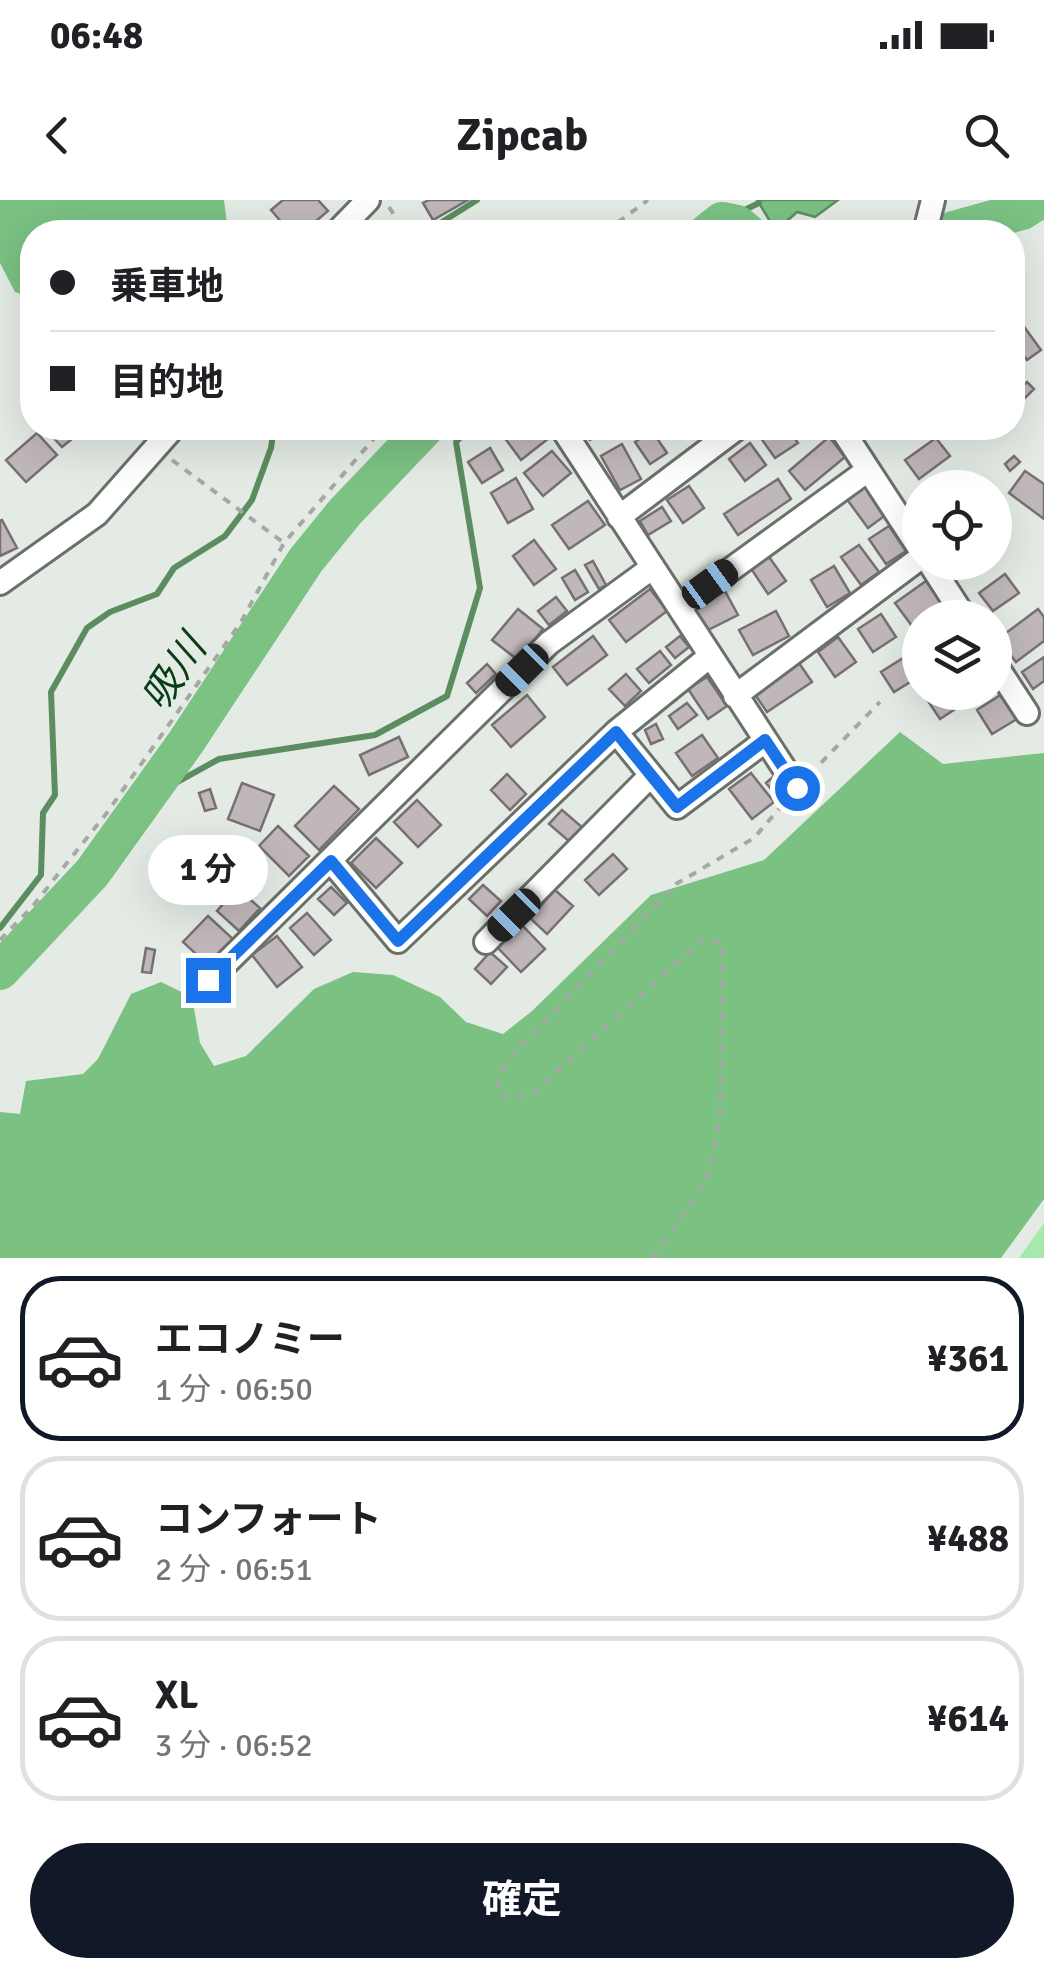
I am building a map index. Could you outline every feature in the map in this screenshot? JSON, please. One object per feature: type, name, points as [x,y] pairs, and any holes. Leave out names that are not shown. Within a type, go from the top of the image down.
[{"type":"street","points":[[349,220],[368,200]]},
{"type":"street","points":[[0,583],[97,514],[162,440]]},
{"type":"street","points":[[570,440],[797,788]]},
{"type":"street","points":[[619,517],[722,440]]},
{"type":"street","points":[[849,440],[902,522]]},
{"type":"street","points":[[679,606],[868,470]]},
{"type":"street","points":[[208,980],[549,643],[653,567]]},
{"type":"street","points":[[735,696],[902,571]]},
{"type":"street","points":[[331,861],[398,941],[616,732],[709,658]]},
{"type":"street","points":[[1012,690],[1027,713]]},
{"type":"street","points":[[616,732],[677,807],[765,740]]},
{"type":"street","points":[[486,942],[651,776]]},
{"type":"path","points":[[622,220],[648,200]]},
{"type":"path","points":[[395,214],[399,220]]},
{"type":"path","points":[[0,940],[32,907],[106,814],[241,622],[284,543],[373,440]]},
{"type":"path","points":[[156,448],[284,543]]},
{"type":"path","points":[[653,1258],[706,1181],[720,1122],[722,942],[702,940],[530,1096],[504,1096],[497,1084],[508,1062],[676,884],[754,838],[880,702]]},
{"type":"shaded area","points":[[0,200],[224,200],[226,220],[20,220],[20,294],[15,292],[0,263]]},
{"type":"shaded area","points":[[757,200],[838,200],[815,217],[797,212],[788,220],[769,220]]},
{"type":"shaded area","points":[[900,732],[943,764],[1044,753],[1044,1199],[1001,1258],[0,1258],[0,1112],[20,1114],[26,1081],[83,1074],[98,1059],[131,994],[161,982],[192,997],[200,1043],[214,1066],[246,1056],[314,989],[353,972],[393,975],[440,997],[466,1022],[503,1034],[532,1011],[651,895],[764,860]]},
{"type":"shaded area","points":[[1044,1223],[1044,1258],[1019,1258]]},
{"type":"building","points":[[283,200],[318,200],[328,211],[317,220],[280,220],[271,210]]},
{"type":"building","points":[[468,200],[433,220],[423,203]]},
{"type":"building","points":[[1025,328],[1041,350],[1027,360],[1025,357]]},
{"type":"building","points":[[1025,384],[1034,389],[1025,398]]},
{"type":"building","points":[[29,440],[43,440],[57,455],[26,482],[6,460]]},
{"type":"building","points":[[506,440],[546,440],[521,460]]},
{"type":"building","points":[[658,440],[667,453],[650,464],[635,442]]},
{"type":"building","points":[[762,440],[796,440],[798,443],[775,458]]},
{"type":"building","points":[[825,440],[831,440],[845,457],[805,490],[789,471]]},
{"type":"building","points":[[933,440],[938,440],[950,456],[931,470],[912,470],[905,460]]},
{"type":"building","points":[[750,443],[766,465],[745,481],[729,459]]},
{"type":"building","points":[[622,444],[641,479],[620,490],[601,456]]},
{"type":"building","points":[[490,448],[503,470],[482,483],[468,462]]},
{"type":"building","points":[[552,451],[571,473],[543,496],[524,473]]},
{"type":"building","points":[[1014,456],[1020,462],[1011,470],[1005,464]]},
{"type":"building","points":[[1025,471],[1044,484],[1044,519],[1012,495],[1012,489]]},
{"type":"building","points":[[516,478],[533,509],[508,523],[491,493]]},
{"type":"building","points":[[778,479],[791,499],[738,535],[724,514]]},
{"type":"building","points":[[865,484],[887,514],[868,528],[846,498]]},
{"type":"building","points":[[689,486],[704,508],[683,523],[667,500]]},
{"type":"building","points":[[588,501],[605,525],[569,549],[552,525]]},
{"type":"building","points":[[662,507],[671,521],[648,535],[640,521]]},
{"type":"building","points":[[0,521],[17,548],[0,556]]},
{"type":"building","points":[[889,526],[902,545],[902,554],[886,564],[869,539]]},
{"type":"building","points":[[534,540],[556,569],[534,585],[513,556]]},
{"type":"building","points":[[859,545],[879,572],[861,585],[841,557]]},
{"type":"building","points":[[767,554],[786,581],[768,594],[750,567]]},
{"type":"building","points":[[593,561],[606,585],[599,589],[585,565]]},
{"type":"building","points":[[834,566],[850,593],[827,607],[811,580]]},
{"type":"building","points":[[575,570],[588,592],[575,600],[562,578]]},
{"type":"building","points":[[997,580],[1009,580],[1019,593],[1009,600],[984,600],[979,593]]},
{"type":"building","points":[[926,581],[940,600],[902,600],[902,612],[895,603]]},
{"type":"building","points":[[650,589],[667,611],[626,642],[609,620]]},
{"type":"building","points":[[725,591],[738,615],[706,631],[694,608]]},
{"type":"building","points":[[556,597],[567,611],[549,625],[538,611]]},
{"type":"building","points":[[518,609],[543,629],[518,660],[492,640]]},
{"type":"building","points":[[1038,609],[1044,617],[1044,641],[1016,662],[1012,657],[1012,628]]},
{"type":"building","points":[[776,611],[789,636],[753,655],[739,630]]},
{"type":"building","points":[[881,614],[896,637],[873,652],[858,629]]},
{"type":"building","points":[[593,636],[607,655],[567,685],[553,667]]},
{"type":"building","points":[[680,636],[689,647],[675,658],[666,647]]},
{"type":"building","points":[[838,637],[856,662],[835,677],[818,652]]},
{"type":"building","points":[[660,651],[671,665],[649,683],[637,669]]},
{"type":"building","points":[[1044,657],[1044,681],[1033,689],[1022,672]]},
{"type":"building","points":[[902,659],[902,687],[894,692],[881,672]]},
{"type":"building","points":[[799,663],[812,682],[767,712],[754,693]]},
{"type":"building","points":[[487,664],[496,674],[476,693],[467,683]]},
{"type":"building","points":[[626,674],[641,691],[625,706],[609,689]]},
{"type":"building","points":[[707,677],[727,706],[708,719],[688,689]]},
{"type":"building","points":[[527,695],[545,717],[511,747],[492,725]]},
{"type":"building","points":[[687,703],[697,715],[678,729],[669,716]]},
{"type":"building","points":[[934,710],[954,710],[940,719]]},
{"type":"building","points":[[977,710],[1012,710],[1017,719],[992,734]]},
{"type":"building","points":[[656,724],[663,739],[651,744],[645,730]]},
{"type":"building","points":[[702,735],[718,758],[692,776],[676,753]]},
{"type":"building","points":[[399,737],[408,757],[369,775],[360,755]]},
{"type":"building","points":[[751,773],[774,802],[752,819],[729,789]]},
{"type":"building","points":[[507,774],[526,794],[510,810],[491,790]]},
{"type":"building","points":[[775,775],[785,788],[776,795],[766,783]]},
{"type":"building","points":[[242,783],[274,795],[260,831],[228,819]]},
{"type":"building","points":[[334,786],[359,809],[319,850],[295,826]]},
{"type":"building","points":[[210,789],[216,808],[205,811],[199,793]]},
{"type":"building","points":[[417,800],[441,825],[418,847],[394,822]]},
{"type":"building","points":[[562,810],[583,828],[570,842],[549,824]]},
{"type":"building","points":[[278,826],[309,856],[289,876],[259,846]]},
{"type":"building","points":[[376,838],[402,863],[376,888],[351,863]]},
{"type":"building","points":[[613,854],[627,869],[599,895],[585,880]]},
{"type":"building","points":[[223,858],[225,880],[184,885],[182,863]]},
{"type":"building","points":[[483,885],[501,901],[487,916],[469,899]]},
{"type":"building","points":[[331,887],[347,903],[334,915],[318,899]]},
{"type":"building","points":[[237,888],[260,908],[239,931],[217,911]]},
{"type":"building","points":[[555,890],[573,906],[547,934],[530,918]]},
{"type":"building","points":[[307,913],[331,940],[314,955],[290,928]]},
{"type":"building","points":[[208,916],[234,940],[209,966],[183,942]]},
{"type":"building","points":[[520,923],[545,949],[521,972],[496,946]]},
{"type":"building","points":[[277,936],[302,967],[277,987],[252,955]]},
{"type":"building","points":[[146,948],[155,950],[151,973],[142,972]]},
{"type":"building","points":[[490,952],[507,967],[491,984],[475,969]]},
{"type":"waterway","points":[[445,220],[477,200]]},
{"type":"waterway","name":"吸川","points":[[989,220],[1022,211],[1039,200]]},
{"type":"waterway","points":[[724,220],[759,203]]},
{"type":"waterway","points":[[0,928],[41,875],[43,813],[55,795],[51,692],[87,628],[110,612],[157,594],[174,568],[225,536],[252,500],[272,440]]},
{"type":"waterway","name":"吸川","points":[[0,971],[92,873],[186,742],[306,560],[414,440]]},
{"type":"waterway","points":[[141,802],[219,759],[375,735],[447,696],[480,588],[458,440]]},
{"type":"route","points":[[208,980],[331,861],[398,941],[616,732],[677,807],[765,740],[797,788]]}]
